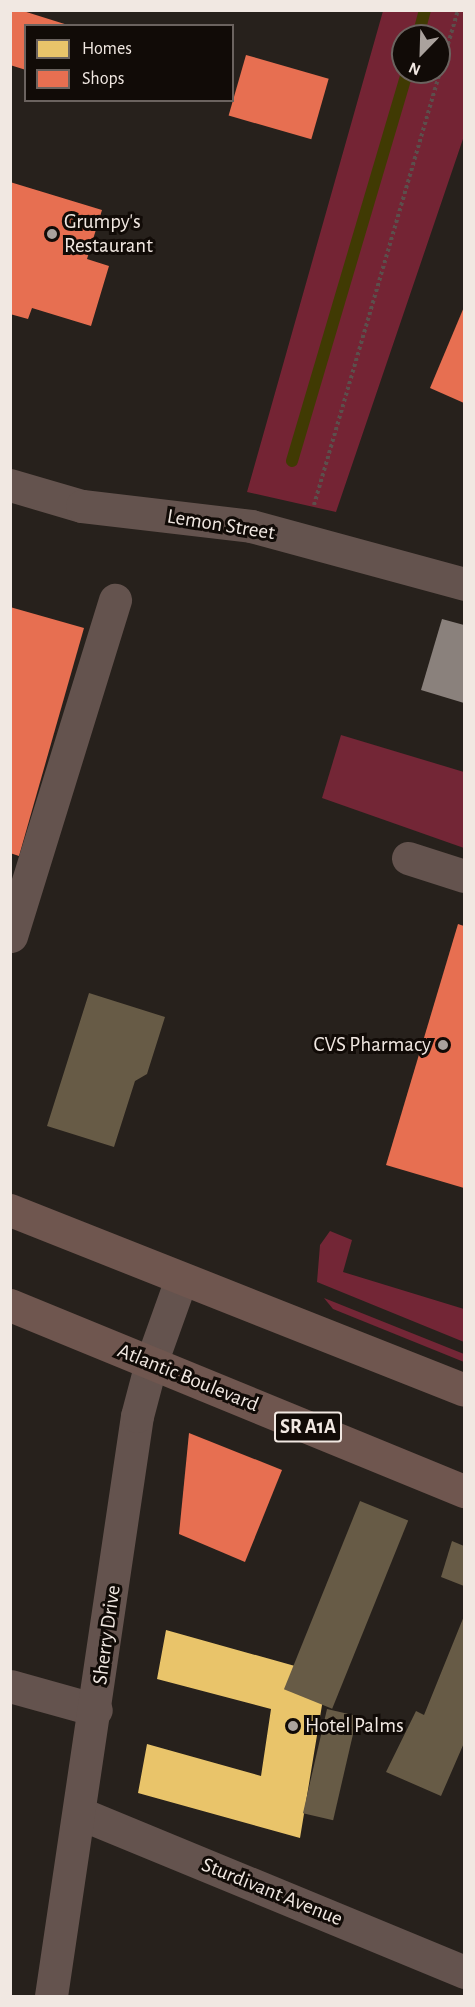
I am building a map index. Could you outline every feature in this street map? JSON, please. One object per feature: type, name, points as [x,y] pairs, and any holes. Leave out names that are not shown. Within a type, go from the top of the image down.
[{"type":"highway","points":[[10,1210],[465,1390]]},
{"type":"highway","name":"Atlantic Boulevard","points":[[10,1305],[465,1491]]},
{"type":"street","name":"Lemon Street","points":[[10,485],[82,506],[251,526],[465,584]]},
{"type":"street","points":[[11,936],[115,600]]},
{"type":"street","points":[[408,858],[465,876]]},
{"type":"street","name":"Sherry Drive","points":[[51,1996],[96,1710],[137,1416],[151,1363],[181,1279]]},
{"type":"street","points":[[10,1686],[96,1710]]},
{"type":"street","name":"Sturdivant Avenue","points":[[79,1814],[465,1972]]},
{"type":"path","points":[[304,540],[458,10]]},
{"type":"shaded area","points":[[383,11],[464,11],[464,136],[336,512],[247,492]]},
{"type":"shaded area","points":[[341,735],[464,772],[464,848],[322,798]]},
{"type":"shaded area","points":[[330,1231],[352,1240],[343,1272],[464,1309],[464,1342],[317,1282],[320,1245]]},
{"type":"shaded area","points":[[324,1298],[464,1354],[464,1362],[333,1309]]},
{"type":"building: Homes","name":"Hotel Palms","points":[[166,1630],[327,1675],[300,1838],[138,1793],[147,1744],[261,1776],[271,1709],[157,1679]]},
{"type":"building: Shops","points":[[10,10],[20,10],[65,24],[24,24],[24,69],[10,65]]},
{"type":"building: Shops","points":[[246,55],[329,79],[311,139],[229,116]]},
{"type":"building: Shops","name":"Grumpy's Restaurant","points":[[10,182],[102,210],[87,259],[109,266],[91,326],[32,308],[28,319],[10,314]]},
{"type":"building: Shops","points":[[464,307],[464,403],[430,388]]},
{"type":"building: Shops","points":[[10,607],[84,628],[19,856],[10,853]]},
{"type":"building: Shops","name":"CVS Pharmacy","points":[[458,924],[464,926],[464,1188],[386,1165]]},
{"type":"building: Shops","points":[[189,1433],[282,1470],[245,1562],[179,1534]]},
{"type":"building: Industry","points":[[442,619],[464,625],[464,703],[421,690]]},
{"type":"building: Other","points":[[89,993],[165,1017],[147,1074],[135,1081],[114,1147],[47,1126]]},
{"type":"building: Other","points":[[360,1501],[408,1520],[332,1709],[284,1689]]},
{"type":"building: Other","points":[[452,1541],[464,1546],[464,1586],[441,1577]]},
{"type":"building: Other","points":[[464,1616],[464,1743],[441,1796],[386,1772],[416,1711],[424,1715]]},
{"type":"building: Other","points":[[327,1709],[357,1716],[333,1820],[303,1813]]},
{"type":"waterway","points":[[421,24],[425,10]]},
{"type":"waterway","points":[[292,461],[403,84]]},
{"type":"place","name":"Grumpy's Restaurant","points":[[52,234]]},
{"type":"place","name":"CVS Pharmacy","points":[[443,1045]]},
{"type":"place","name":"Hotel Palms","points":[[293,1726]]}]
